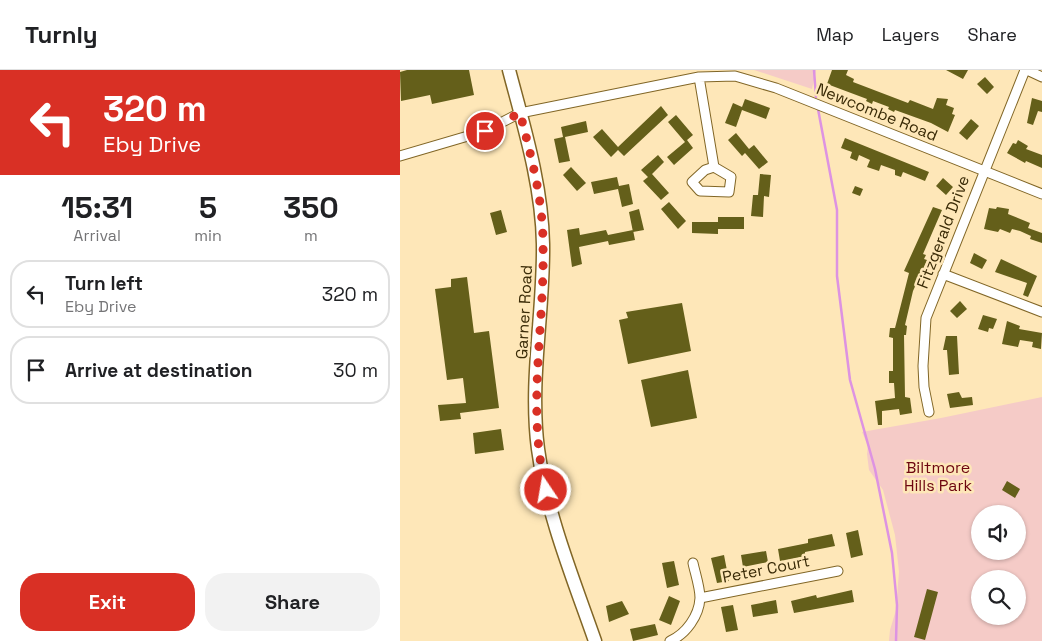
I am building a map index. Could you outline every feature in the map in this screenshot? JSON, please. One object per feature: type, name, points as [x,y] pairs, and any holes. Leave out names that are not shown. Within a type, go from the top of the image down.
[{"type":"main road","name":"Garner Road","points":[[509,70],[537,182],[543,242],[536,417],[538,447],[549,505],[595,641]]},
{"type":"street","points":[[1026,70],[1042,77]]},
{"type":"street","name":"Fitzgerald Drive","points":[[929,412],[924,387],[926,318],[984,170],[1026,70]]},
{"type":"street","name":"Newcombe Road","points":[[400,156],[485,131],[520,113],[699,77],[735,76],[758,81],[1042,194]]},
{"type":"street","points":[[699,77],[714,167]]},
{"type":"street","points":[[943,274],[1042,312]]},
{"type":"street","points":[[670,641],[681,636],[694,618],[700,598],[693,563]]},
{"type":"street","name":"Peter Court","points":[[700,598],[838,571]]},
{"type":"green space","points":[[754,70],[816,70],[812,89]]},
{"type":"green space","name":"Biltmore Hills Park","points":[[1042,397],[1042,641],[889,641],[896,610],[899,572],[895,535],[883,490],[869,470],[868,446],[862,432]]},
{"type":"building","points":[[407,70],[469,70],[474,95],[432,104],[430,95],[401,101],[400,72]]},
{"type":"building","points":[[832,70],[848,70],[846,75],[854,79],[853,82],[908,103],[910,100],[933,109],[937,98],[948,99],[946,105],[954,108],[952,114],[955,115],[948,132],[931,123],[895,110],[894,112],[888,109],[889,107],[873,101],[872,104],[866,101],[867,99],[827,84]]},
{"type":"building","points":[[946,70],[968,70],[963,79]]},
{"type":"building","points":[[985,77],[994,87],[987,94],[977,84]]},
{"type":"building","points":[[1032,98],[1042,101],[1042,112],[1038,111],[1033,125],[1027,123]]},
{"type":"building","points":[[745,99],[770,108],[766,119],[742,110],[736,127],[725,123],[733,103],[742,107]]},
{"type":"building","points":[[661,106],[668,115],[624,156],[618,150],[611,157],[593,137],[602,129],[618,147]]},
{"type":"building","points":[[676,115],[693,135],[687,140],[693,148],[674,165],[667,157],[685,142],[668,122]]},
{"type":"building","points":[[971,119],[979,126],[967,140],[959,133]]},
{"type":"building","points":[[586,121],[588,132],[565,137],[570,161],[559,163],[554,139],[563,137],[561,127]]},
{"type":"building","points":[[736,133],[749,149],[754,145],[768,162],[759,169],[745,153],[742,156],[728,140]]},
{"type":"building","points":[[845,138],[929,172],[925,181],[903,172],[901,177],[895,175],[895,170],[881,165],[879,171],[867,167],[870,160],[859,155],[857,161],[850,158],[852,152],[841,148]]},
{"type":"building","points":[[1018,140],[1028,146],[1026,149],[1042,155],[1042,168],[1026,161],[1025,163],[1007,153],[1013,143],[1016,144]]},
{"type":"building","points":[[658,155],[664,162],[652,174],[669,193],[661,200],[643,181],[648,177],[641,170]]},
{"type":"building","points":[[571,167],[586,183],[577,191],[563,175]]},
{"type":"building","points":[[760,174],[771,175],[769,197],[764,196],[763,217],[751,216],[753,195],[758,195]]},
{"type":"building","points":[[617,177],[619,186],[629,184],[633,204],[622,207],[618,189],[594,194],[591,182]]},
{"type":"building","points":[[943,178],[953,187],[946,195],[936,186]]},
{"type":"building","points":[[855,186],[863,189],[860,196],[852,193]]},
{"type":"building","points":[[669,202],[686,221],[678,229],[661,209]]},
{"type":"building","points":[[933,207],[942,210],[923,254],[926,255],[924,259],[927,260],[913,291],[905,325],[907,326],[906,335],[904,335],[905,397],[910,398],[912,413],[900,415],[899,409],[882,411],[882,425],[878,425],[875,401],[895,398],[894,383],[889,383],[889,371],[893,371],[893,338],[889,337],[890,328],[895,328],[909,273],[904,271]]},
{"type":"building","points":[[997,207],[1009,209],[1008,214],[1030,223],[1028,228],[1042,233],[1042,243],[1030,239],[1031,236],[1012,229],[1010,233],[1000,229],[998,232],[984,229],[989,208],[996,209]]},
{"type":"building","points":[[639,209],[644,230],[633,232],[629,212]]},
{"type":"building","points":[[501,210],[507,232],[496,235],[490,213]]},
{"type":"building","points":[[718,217],[744,217],[744,229],[718,229],[718,234],[692,233],[692,222],[718,222]]},
{"type":"building","points":[[579,228],[580,235],[606,230],[608,235],[633,230],[635,240],[609,245],[608,241],[579,247],[582,264],[572,267],[567,230]]},
{"type":"building","points":[[974,253],[987,260],[982,269],[970,263]]},
{"type":"building","points":[[1001,259],[1037,276],[1028,297],[1023,295],[1027,283],[995,272]]},
{"type":"building","points":[[467,277],[474,333],[489,331],[499,408],[460,413],[461,419],[440,421],[438,405],[466,403],[463,378],[447,380],[435,289],[451,287],[451,279]]},
{"type":"building","points":[[960,301],[967,309],[957,318],[950,311]]},
{"type":"building","points":[[682,303],[691,351],[628,364],[619,320],[628,318],[626,312]]},
{"type":"building","points":[[983,315],[997,319],[993,329],[989,328],[988,332],[978,329]]},
{"type":"building","points":[[1007,321],[1020,326],[1019,329],[1042,333],[1041,349],[1032,347],[1033,342],[1020,340],[1018,347],[1002,344]]},
{"type":"building","points":[[946,336],[957,336],[959,374],[949,375],[947,350],[943,350]]},
{"type":"building","points":[[688,370],[697,418],[651,427],[641,380]]},
{"type":"building","points":[[959,392],[962,398],[972,397],[973,405],[950,408],[947,394]]},
{"type":"building","points":[[501,429],[504,450],[475,454],[473,433]]},
{"type":"building","points":[[1007,481],[1020,489],[1015,498],[1002,490]]},
{"type":"building","points":[[858,530],[863,555],[851,558],[846,533]]},
{"type":"building","points":[[832,534],[835,546],[805,552],[805,556],[780,561],[778,549],[808,543],[808,539]]},
{"type":"building","points":[[766,551],[768,562],[743,567],[741,555]]},
{"type":"building","points":[[724,555],[729,581],[717,583],[711,558]]},
{"type":"building","points":[[674,561],[679,585],[667,588],[662,563]]},
{"type":"building","points":[[927,589],[938,592],[925,640],[914,637]]},
{"type":"building","points":[[852,590],[854,602],[794,613],[791,601],[816,595],[817,598]]},
{"type":"building","points":[[669,596],[680,601],[671,625],[659,620]]},
{"type":"building","points":[[776,600],[778,613],[753,617],[751,605]]},
{"type":"building","points":[[622,601],[629,614],[609,622],[606,606]]},
{"type":"building","points":[[733,605],[738,630],[726,632],[721,607]]},
{"type":"building","points":[[655,624],[658,635],[633,641],[630,629]]},
{"type":"waterway","points":[[814,70],[816,97]]},
{"type":"waterway","points":[[818,109],[837,210],[837,276],[850,380],[875,469],[892,553],[897,605],[896,641]]},
{"type":"route","points":[[485,131],[520,113],[537,182],[543,242],[543,268],[536,417],[538,447],[546,490]]}]
